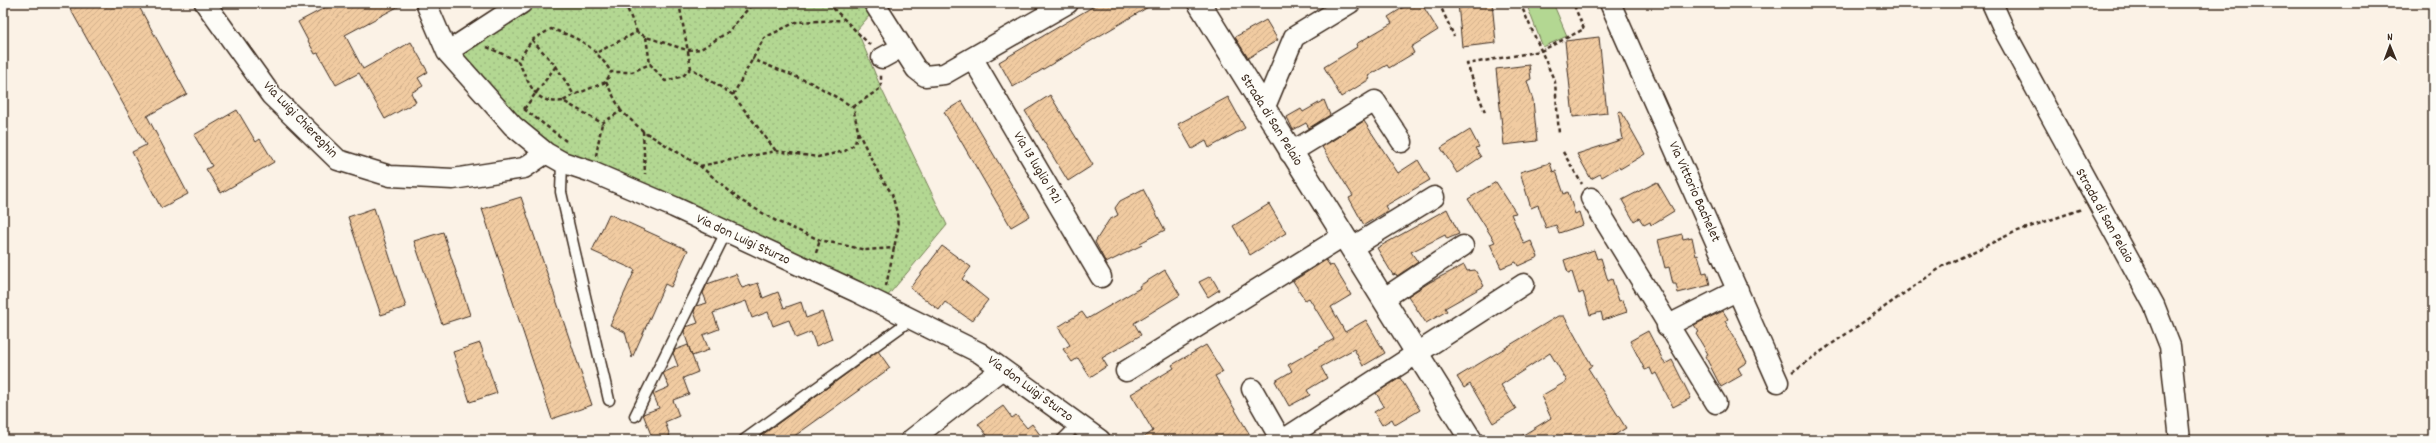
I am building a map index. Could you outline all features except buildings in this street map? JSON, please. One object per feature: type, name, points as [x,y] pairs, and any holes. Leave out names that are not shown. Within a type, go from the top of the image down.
[{"type":"main road","name":"Strada di San Pelaio","points":[[1198,3],[1471,440]]},
{"type":"street","name":"Via Luigi Chiereghin","points":[[204,3],[271,95],[338,160],[390,176],[453,179],[524,168],[554,158]]},
{"type":"street","name":"Via don Luigi Sturzo","points":[[426,3],[447,52],[513,126],[554,158],[592,172],[726,232],[881,304],[980,353],[1100,440]]},
{"type":"street","points":[[447,52],[522,3]]},
{"type":"street","points":[[874,3],[916,69],[925,76],[944,74],[1068,3]]},
{"type":"street","points":[[1264,110],[1294,37],[1350,3]]},
{"type":"street","name":"Via Vittorio Bachelet","points":[[1610,3],[1778,382]]},
{"type":"street","name":"Strada di San Pelaio","points":[[1992,3],[2005,32],[2154,305],[2170,346],[2180,440]]},
{"type":"street","points":[[882,58],[902,47]]},
{"type":"street","name":"Via 13 luglio 1921","points":[[972,59],[1102,277]]},
{"type":"street","points":[[1290,152],[1375,101],[1402,142]]},
{"type":"street","points":[[1126,371],[1347,242],[1434,198]]},
{"type":"street","points":[[1591,198],[1667,326],[1716,403]]},
{"type":"street","points":[[1382,299],[1463,246]]},
{"type":"street","points":[[1252,389],[1282,440],[1524,284]]},
{"type":"street","points":[[1667,326],[1738,290]]},
{"type":"street","points":[[911,440],[1002,369]]},
{"type":"lane","points":[[554,158],[609,400]]},
{"type":"lane","points":[[636,416],[726,232]]},
{"type":"lane","points":[[744,440],[912,319]]},
{"type":"lane","points":[[1062,440],[1078,424]]},
{"type":"path","points":[[625,3],[637,32],[646,37],[687,50],[701,49],[728,32],[752,3]]},
{"type":"path","points":[[679,3],[691,68],[733,95],[776,151]]},
{"type":"path","points":[[828,3],[843,20],[856,30],[882,58],[881,88],[852,107]]},
{"type":"path","points":[[1439,3],[1454,36]]},
{"type":"path","points":[[1520,3],[1555,82],[1559,134]]},
{"type":"path","points":[[1485,112],[1467,64],[1541,51],[1584,29],[1573,3]]},
{"type":"path","points":[[733,95],[764,38],[796,22],[843,20]]},
{"type":"path","points":[[518,61],[532,40],[551,29],[568,34],[598,52],[611,72]]},
{"type":"path","points":[[598,52],[637,32]]},
{"type":"path","points":[[646,37],[650,64],[665,81],[683,76],[691,68]]},
{"type":"path","points":[[468,38],[518,61],[535,93],[550,103],[563,101],[574,94],[606,82],[611,72]]},
{"type":"path","points":[[532,40],[556,66],[574,94]]},
{"type":"path","points":[[752,59],[814,84],[852,107],[858,131],[879,174],[892,194],[898,213],[898,229],[895,248],[881,304]]},
{"type":"path","points":[[611,72],[632,72],[650,64]]},
{"type":"path","points":[[513,126],[535,93],[556,66]]},
{"type":"path","points":[[606,82],[621,111],[643,131],[700,166],[740,200],[778,222],[820,240],[866,250],[895,248]]},
{"type":"path","points":[[563,101],[602,123]]},
{"type":"path","points":[[592,172],[602,123],[621,111]]},
{"type":"path","points":[[643,131],[646,196]]},
{"type":"path","points":[[700,166],[776,151],[818,157],[845,151],[855,144],[858,131]]},
{"type":"path","points":[[1563,152],[1591,198]]},
{"type":"path","points":[[1778,382],[1943,266],[2015,232],[2098,204]]},
{"type":"green space","points":[[522,3],[874,3],[876,8],[857,30],[881,88],[947,225],[881,304],[562,162],[447,52]]},
{"type":"green space","points":[[1526,3],[1553,3],[1567,36],[1543,47]]}]
